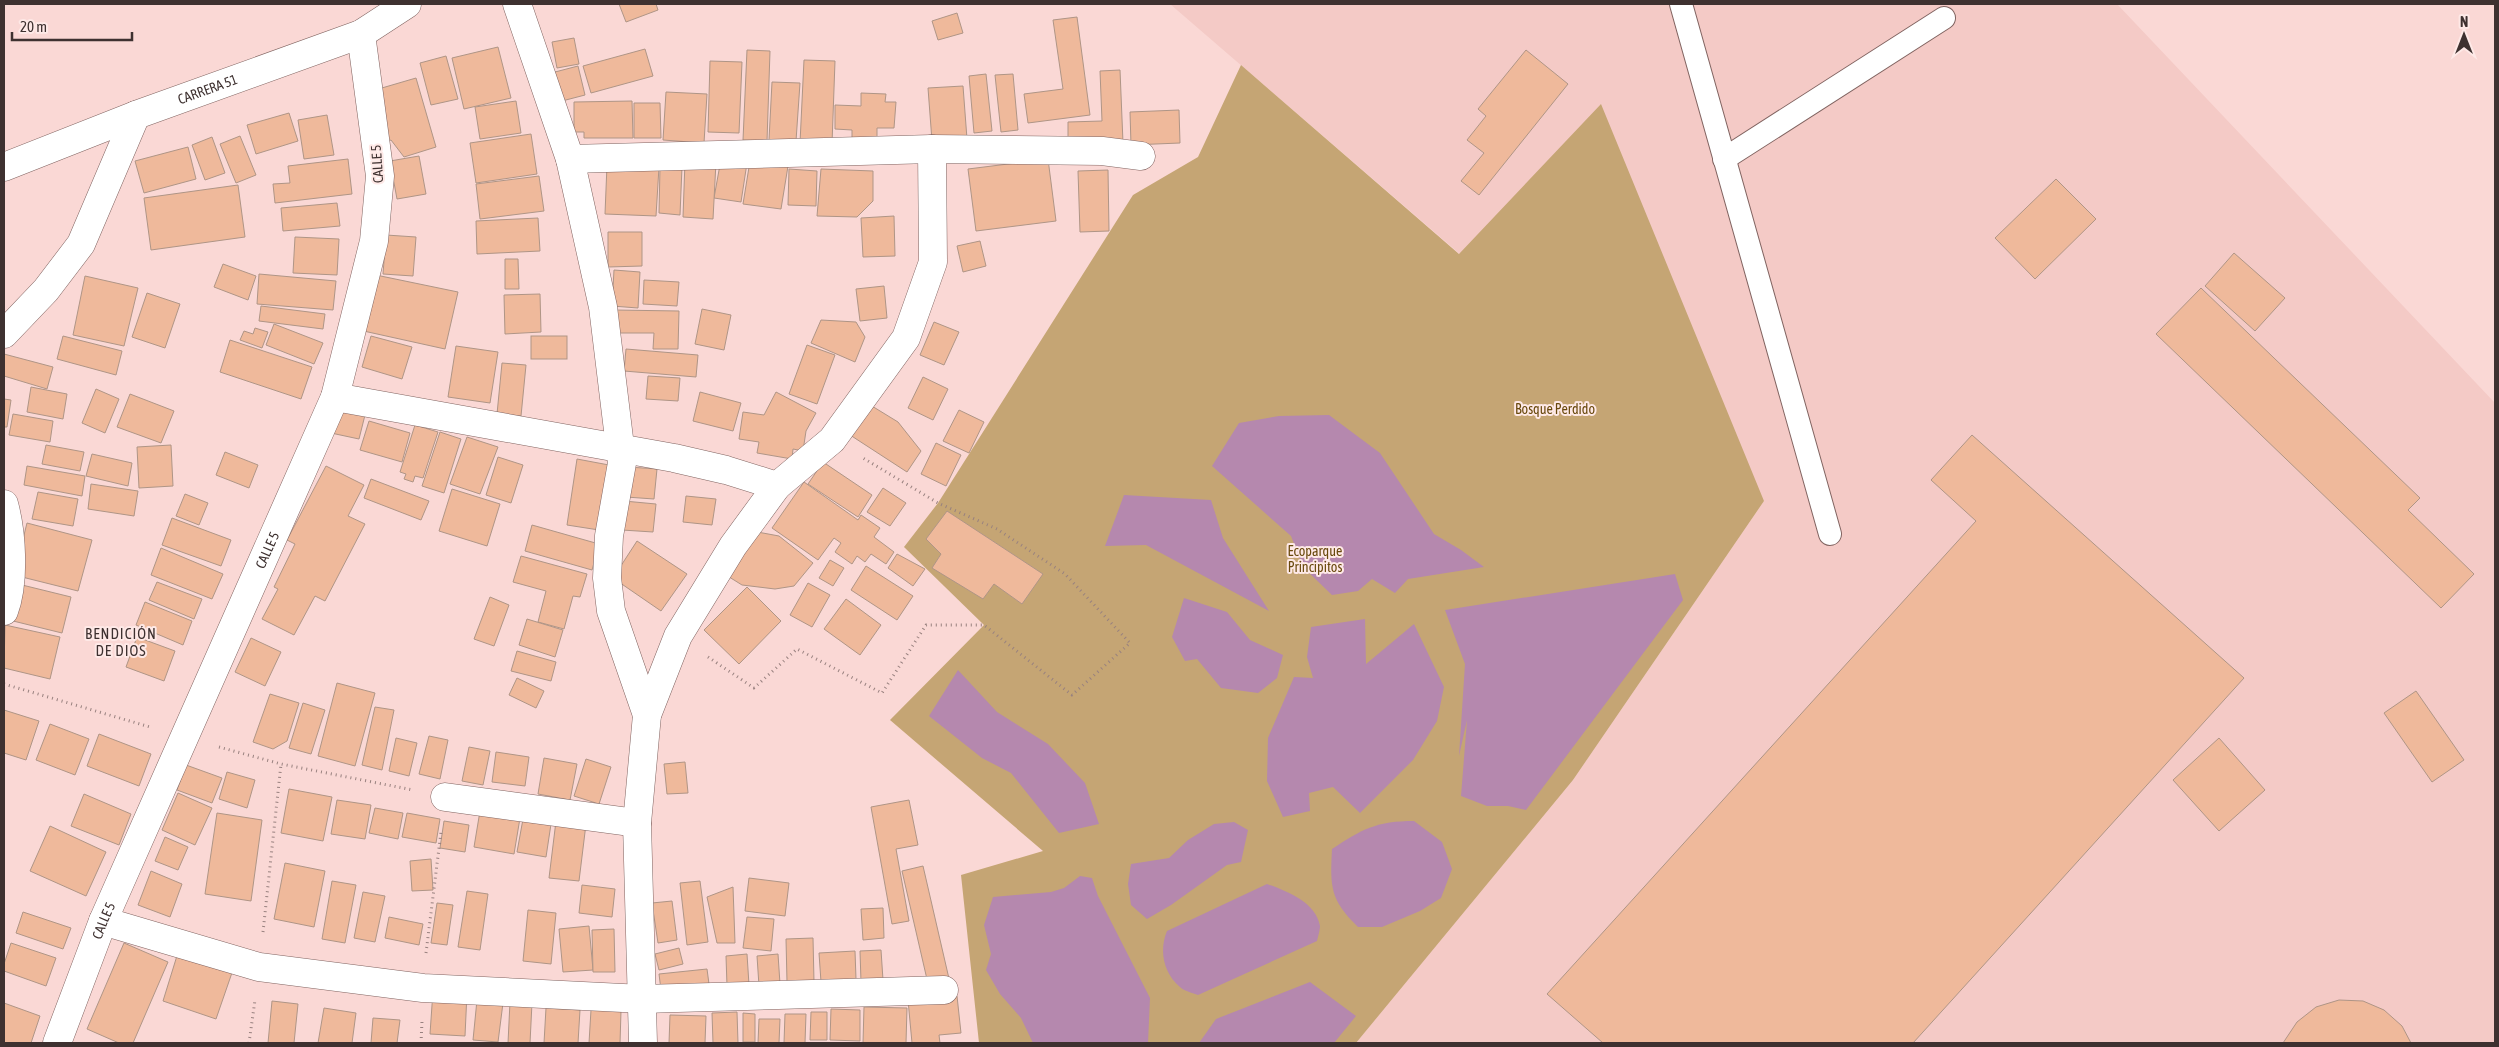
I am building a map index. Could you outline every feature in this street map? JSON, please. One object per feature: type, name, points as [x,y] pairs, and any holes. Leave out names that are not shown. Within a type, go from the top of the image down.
[{"type":"street","name":"CARRERA 51","points":[[4,167],[136,116],[361,34],[407,4]]},
{"type":"street","points":[[518,4],[570,159],[603,307],[622,450],[619,488],[609,536],[607,578],[611,611],[647,715]]},
{"type":"street","name":"CALLE 5","points":[[57,1043],[103,921],[335,397],[374,241],[380,176],[361,34]]},
{"type":"street","points":[[4,334],[46,290],[81,244],[136,116]]},
{"type":"street","points":[[570,159],[932,149],[1102,151],[1141,156]]},
{"type":"street","points":[[643,1043],[638,823],[647,715],[678,636],[733,546],[777,486],[832,440],[906,338],[933,262],[932,149]]},
{"type":"street","points":[[335,397],[674,458],[726,470],[777,486]]},
{"type":"street","points":[[4,504],[11,548],[8,601],[4,611]]},
{"type":"street","points":[[445,797],[638,823]]},
{"type":"street","points":[[103,921],[259,967],[423,988],[643,999],[944,990]]},
{"type":"lane","points":[[1680,4],[1830,534]]},
{"type":"lane","points":[[1724,159],[1944,18]]},
{"type":"path","points":[[678,636],[754,688],[797,649],[882,692],[926,625],[984,625],[1072,694],[1130,643],[1065,574],[997,529],[938,503],[832,440]]},
{"type":"path","points":[[4,684],[282,764],[445,797],[427,936],[423,988]]},
{"type":"path","points":[[249,1043],[282,764]]},
{"type":"shaded area","points":[[1170,4],[2117,4],[2495,403],[2495,1043],[1356,1043],[1573,780],[1764,501],[1475,267]]},
{"type":"shaded area","points":[[1329,415],[1380,453],[1434,534],[1461,550],[1484,567],[1408,579],[1395,593],[1372,579],[1358,591],[1332,595],[1303,567],[1291,536],[1212,466],[1239,423],[1279,416]]},
{"type":"shaded area","points":[[1124,495],[1211,500],[1223,538],[1269,611],[1146,545],[1105,546]]},
{"type":"shaded area","points":[[1675,574],[1683,600],[1526,810],[1508,806],[1487,806],[1461,796],[1467,720],[1459,756],[1465,664],[1445,610]]},
{"type":"shaded area","points":[[1184,598],[1227,612],[1250,640],[1283,655],[1277,678],[1258,693],[1221,688],[1197,659],[1185,661],[1172,637]]},
{"type":"shaded area","points":[[1365,619],[1366,664],[1414,624],[1444,687],[1437,721],[1413,760],[1360,813],[1333,787],[1309,793],[1310,811],[1283,817],[1267,781],[1268,738],[1294,677],[1313,678],[1307,657],[1311,627]]},
{"type":"shaded area","points":[[958,670],[997,712],[1048,744],[1085,783],[1099,824],[1059,833],[1011,773],[982,758],[929,716]]},
{"type":"shaded area","points":[[1414,821],[1442,842],[1452,869],[1441,898],[1420,911],[1382,927],[1358,927],[1342,909],[1334,892],[1331,873],[1332,849],[1361,831],[1390,823]]},
{"type":"shaded area","points":[[1234,822],[1248,830],[1241,862],[1227,865],[1171,905],[1147,919],[1131,905],[1128,884],[1131,864],[1169,858],[1188,840],[1214,824]]},
{"type":"shaded area","points":[[1080,876],[1092,878],[1098,896],[1150,998],[1148,1043],[1033,1043],[1021,1018],[1000,994],[986,970],[991,954],[984,925],[993,897],[1051,892],[1064,888]]},
{"type":"shaded area","points":[[1267,884],[1299,899],[1313,910],[1320,926],[1317,941],[1198,995],[1180,987],[1170,975],[1164,961],[1163,946],[1167,931]]},
{"type":"shaded area","points":[[1310,982],[1356,1016],[1334,1043],[1199,1043],[1216,1019]]},
{"type":"green space","name":"Ecoparque Principitos","points":[[1241,65],[1459,254],[1601,104],[1764,501],[1573,780],[1356,1043],[979,1043],[961,875],[1043,851],[890,720],[984,625],[904,547],[938,503],[1133,195],[1198,157]]},
{"type":"building","points":[[619,4],[656,4],[658,10],[626,22]]},
{"type":"building","points":[[957,13],[963,33],[938,40],[932,21]]},
{"type":"building","points":[[1077,17],[1090,115],[1028,123],[1024,94],[1063,89],[1053,20]]},
{"type":"building","points":[[574,38],[579,64],[557,68],[552,42]]},
{"type":"building","points":[[498,47],[511,98],[464,109],[452,58]]},
{"type":"building","points":[[645,49],[653,76],[591,93],[583,66]]},
{"type":"building","points":[[747,50],[770,51],[767,141],[743,140]]},
{"type":"building","points":[[1526,50],[1568,84],[1479,195],[1461,181],[1484,153],[1467,140],[1486,116],[1478,109]]},
{"type":"building","points":[[446,56],[458,99],[431,105],[420,63]]},
{"type":"building","points":[[804,60],[835,61],[832,144],[800,143]]},
{"type":"building","points":[[710,61],[742,62],[739,133],[708,132]]},
{"type":"building","points":[[578,66],[585,95],[562,101],[555,72]]},
{"type":"building","points":[[1120,70],[1123,143],[1068,144],[1068,122],[1102,121],[1100,71]]},
{"type":"building","points":[[986,74],[992,131],[974,133],[969,76]]},
{"type":"building","points":[[1013,74],[1018,130],[1001,132],[995,75]]},
{"type":"building","points":[[416,78],[436,147],[404,157],[391,140],[383,143],[375,90]]},
{"type":"building","points":[[772,82],[800,83],[796,141],[769,140]]},
{"type":"building","points":[[963,86],[967,139],[932,141],[928,88]]},
{"type":"building","points":[[666,92],[707,94],[704,143],[663,140]]},
{"type":"building","points":[[861,93],[886,94],[885,102],[896,102],[894,128],[877,128],[877,143],[852,142],[852,130],[835,129],[835,105],[861,106]]},
{"type":"building","points":[[516,101],[521,133],[480,139],[475,107]]},
{"type":"building","points":[[632,101],[633,138],[584,138],[584,132],[574,132],[574,102]]},
{"type":"building","points":[[634,103],[660,103],[661,138],[634,138]]},
{"type":"building","points":[[1179,110],[1180,143],[1131,145],[1130,112]]},
{"type":"building","points":[[289,113],[298,141],[256,154],[247,125]]},
{"type":"building","points":[[327,115],[334,155],[304,159],[298,120]]},
{"type":"building","points":[[531,134],[537,174],[476,183],[470,143]]},
{"type":"building","points":[[240,136],[256,175],[236,183],[220,144]]},
{"type":"building","points":[[212,137],[225,173],[205,180],[192,145]]},
{"type":"building","points":[[188,147],[196,179],[144,193],[135,161]]},
{"type":"building","points":[[419,156],[426,194],[397,199],[390,161]]},
{"type":"building","points":[[348,159],[352,194],[275,203],[273,184],[290,183],[288,166]]},
{"type":"building","points":[[721,159],[747,163],[741,202],[714,198]]},
{"type":"building","points":[[1048,159],[1056,221],[976,231],[968,169]]},
{"type":"building","points":[[685,161],[716,162],[713,219],[683,217]]},
{"type":"building","points":[[750,161],[788,166],[781,209],[743,204]]},
{"type":"building","points":[[607,165],[659,167],[656,216],[605,214]]},
{"type":"building","points":[[660,167],[682,167],[680,215],[659,213]]},
{"type":"building","points":[[789,169],[817,171],[816,206],[788,205]]},
{"type":"building","points":[[821,169],[873,171],[873,201],[857,217],[817,216]]},
{"type":"building","points":[[1108,170],[1109,231],[1080,232],[1078,171]]},
{"type":"building","points":[[539,176],[544,211],[480,219],[476,184]]},
{"type":"building","points":[[2056,179],[2096,219],[2035,279],[1995,238]]},
{"type":"building","points":[[238,185],[245,237],[151,250],[144,198]]},
{"type":"building","points":[[337,203],[340,226],[283,231],[281,208]]},
{"type":"building","points":[[894,216],[895,256],[863,257],[861,218]]},
{"type":"building","points":[[538,218],[540,251],[477,254],[476,221]]},
{"type":"building","points":[[608,232],[642,232],[642,266],[608,267]]},
{"type":"building","points":[[386,235],[416,237],[413,276],[383,274]]},
{"type":"building","points":[[295,237],[339,239],[337,275],[293,273]]},
{"type":"building","points":[[980,241],[986,266],[963,272],[957,246]]},
{"type":"building","points":[[2234,253],[2285,298],[2255,331],[2205,286]]},
{"type":"building","points":[[505,259],[518,259],[519,289],[505,289]]},
{"type":"building","points":[[223,264],[256,276],[248,300],[214,287]]},
{"type":"building","points":[[614,270],[640,272],[638,308],[612,306]]},
{"type":"building","points":[[259,274],[336,281],[333,310],[257,304]]},
{"type":"building","points":[[371,274],[458,292],[445,349],[359,330]]},
{"type":"building","points":[[85,276],[138,288],[124,346],[73,335]]},
{"type":"building","points":[[644,280],[679,282],[677,306],[643,304]]},
{"type":"building","points":[[884,286],[887,318],[860,321],[856,289]]},
{"type":"building","points":[[2201,288],[2420,498],[2408,510],[2474,574],[2441,608],[2156,334]]},
{"type":"building","points":[[147,293],[180,304],[165,348],[132,337]]},
{"type":"building","points":[[540,294],[541,332],[505,334],[504,295]]},
{"type":"building","points":[[261,306],[325,314],[323,329],[259,321]]},
{"type":"building","points":[[702,309],[731,315],[724,350],[695,344]]},
{"type":"building","points":[[615,310],[679,311],[678,349],[653,349],[654,333],[615,333]]},
{"type":"building","points":[[821,320],[856,322],[865,337],[855,362],[811,343]]},
{"type":"building","points":[[934,322],[959,332],[944,365],[920,355]]},
{"type":"building","points":[[274,324],[323,343],[314,364],[266,345]]},
{"type":"building","points":[[255,328],[268,332],[262,348],[240,340],[244,331],[253,334]]},
{"type":"building","points":[[63,336],[122,351],[116,375],[57,359]]},
{"type":"building","points":[[371,336],[412,347],[402,379],[362,367]]},
{"type":"building","points":[[531,336],[567,336],[567,359],[531,359]]},
{"type":"building","points":[[230,340],[312,367],[301,399],[220,372]]},
{"type":"building","points":[[807,345],[835,355],[817,404],[789,394]]},
{"type":"building","points":[[456,346],[498,352],[490,403],[448,397]]},
{"type":"building","points":[[626,349],[698,355],[696,377],[624,371]]},
{"type":"building","points":[[4,354],[53,367],[47,389],[4,376]]},
{"type":"building","points":[[502,363],[526,365],[521,416],[497,414]]},
{"type":"building","points":[[648,376],[680,378],[678,401],[646,399]]},
{"type":"building","points":[[923,377],[948,389],[933,420],[908,408]]},
{"type":"building","points":[[31,387],[67,394],[63,419],[27,412]]},
{"type":"building","points":[[96,389],[119,399],[105,433],[82,423]]},
{"type":"building","points":[[700,392],[741,403],[733,431],[693,421]]},
{"type":"building","points":[[776,392],[816,413],[806,431],[803,451],[793,449],[792,459],[757,453],[759,442],[739,439],[743,412],[764,415]]},
{"type":"building","points":[[130,394],[174,411],[161,443],[117,427]]},
{"type":"building","points":[[4,399],[11,400],[7,427],[4,427]]},
{"type":"building","points":[[867,403],[898,422],[921,451],[907,472],[847,433]]},
{"type":"building","points":[[337,409],[365,415],[359,439],[331,433]]},
{"type":"building","points":[[959,410],[984,422],[969,453],[943,441]]},
{"type":"building","points":[[13,414],[53,421],[50,442],[9,435]]},
{"type":"building","points":[[369,421],[410,433],[402,462],[360,450]]},
{"type":"building","points":[[415,425],[438,432],[423,478],[415,476],[413,482],[404,479],[406,474],[400,472]]},
{"type":"building","points":[[440,432],[461,439],[444,493],[422,486]]},
{"type":"building","points":[[1972,435],[2244,678],[1913,1043],[1603,1043],[1547,994],[1976,521],[1931,480]]},
{"type":"building","points":[[467,437],[498,447],[480,494],[450,484]]},
{"type":"building","points":[[936,443],[961,455],[946,486],[921,474]]},
{"type":"building","points":[[46,445],[84,452],[80,471],[42,464]]},
{"type":"building","points":[[171,445],[173,486],[139,488],[137,447]]},
{"type":"building","points":[[225,452],[258,465],[249,488],[216,475]]},
{"type":"building","points":[[92,454],[132,463],[128,486],[86,476]]},
{"type":"building","points":[[498,457],[523,465],[511,503],[486,495]]},
{"type":"building","points":[[577,459],[609,465],[599,530],[567,525]]},
{"type":"building","points":[[823,462],[872,495],[858,517],[808,484]]},
{"type":"building","points":[[27,466],[85,476],[82,496],[24,485]]},
{"type":"building","points":[[326,466],[364,485],[348,516],[365,524],[325,601],[315,596],[294,635],[262,619],[278,589],[274,587],[295,544],[287,540]]},
{"type":"building","points":[[629,467],[657,469],[654,499],[626,497]]},
{"type":"building","points":[[371,479],[429,501],[421,520],[364,498]]},
{"type":"building","points":[[804,482],[858,520],[861,515],[880,528],[874,537],[894,552],[886,564],[871,554],[865,562],[857,556],[852,564],[835,552],[841,543],[834,538],[818,560],[772,528]]},
{"type":"building","points":[[91,484],[138,491],[134,516],[88,509]]},
{"type":"building","points":[[883,488],[906,503],[890,526],[867,512]]},
{"type":"building","points":[[452,489],[500,504],[487,546],[439,531]]},
{"type":"building","points":[[38,492],[78,499],[73,526],[32,519]]},
{"type":"building","points":[[185,494],[208,503],[199,525],[176,516]]},
{"type":"building","points":[[686,496],[716,499],[712,525],[683,522]]},
{"type":"building","points":[[624,501],[656,504],[653,532],[622,530]]},
{"type":"building","points":[[947,511],[1043,574],[1022,604],[994,584],[983,599],[932,568],[941,554],[926,539]]},
{"type":"building","points":[[172,518],[231,540],[221,566],[162,545]]},
{"type":"building","points":[[27,523],[92,540],[78,591],[14,575]]},
{"type":"building","points":[[532,525],[599,544],[592,570],[525,551]]},
{"type":"building","points":[[752,531],[779,536],[813,563],[794,586],[775,589],[742,585],[726,575]]},
{"type":"building","points":[[637,541],[687,574],[661,611],[613,578]]},
{"type":"building","points":[[161,548],[223,574],[212,599],[151,575]]},
{"type":"building","points":[[897,554],[925,569],[913,586],[888,568]]},
{"type":"building","points":[[521,556],[587,574],[580,597],[573,596],[564,629],[538,622],[546,591],[513,582]]},
{"type":"building","points":[[830,560],[844,568],[833,586],[819,578]]},
{"type":"building","points":[[866,566],[913,596],[897,620],[851,590]]},
{"type":"building","points":[[157,582],[202,599],[194,619],[149,600]]},
{"type":"building","points":[[14,583],[71,597],[62,633],[5,619]]},
{"type":"building","points":[[808,583],[830,595],[812,627],[790,615]]},
{"type":"building","points":[[747,587],[781,621],[739,664],[704,630]]},
{"type":"building","points":[[490,597],[509,605],[494,646],[474,639]]},
{"type":"building","points":[[846,599],[881,625],[860,655],[824,629]]},
{"type":"building","points":[[145,602],[192,621],[183,645],[136,625]]},
{"type":"building","points":[[527,619],[563,630],[555,657],[519,645]]},
{"type":"building","points":[[5,625],[60,637],[50,679],[4,668]]},
{"type":"building","points":[[137,637],[175,651],[164,681],[126,667]]},
{"type":"building","points":[[251,638],[281,652],[265,686],[235,672]]},
{"type":"building","points":[[517,651],[556,662],[551,681],[511,671]]},
{"type":"building","points":[[517,678],[544,691],[536,708],[509,695]]},
{"type":"building","points":[[337,683],[375,693],[355,766],[318,756]]},
{"type":"building","points":[[2416,691],[2464,760],[2432,782],[2384,713]]},
{"type":"building","points":[[270,694],[299,703],[287,741],[273,749],[253,742]]},
{"type":"building","points":[[303,703],[325,710],[311,754],[289,748]]},
{"type":"building","points":[[375,707],[394,710],[382,770],[362,765]]},
{"type":"building","points":[[4,710],[39,721],[26,760],[4,753]]},
{"type":"building","points":[[50,724],[89,739],[75,775],[36,760]]},
{"type":"building","points":[[99,734],[151,754],[139,786],[87,766]]},
{"type":"building","points":[[429,736],[448,740],[440,779],[419,774]]},
{"type":"building","points":[[396,738],[417,743],[409,776],[389,771]]},
{"type":"building","points":[[2219,738],[2265,790],[2219,831],[2173,780]]},
{"type":"building","points":[[469,747],[490,751],[483,785],[462,781]]},
{"type":"building","points":[[496,752],[529,757],[525,786],[492,782]]},
{"type":"building","points":[[544,758],[577,764],[570,800],[538,794]]},
{"type":"building","points":[[586,759],[611,767],[599,804],[574,796]]},
{"type":"building","points":[[685,762],[688,793],[667,794],[664,764]]},
{"type":"building","points":[[186,765],[222,778],[212,803],[177,790]]},
{"type":"building","points":[[227,772],[255,780],[247,808],[219,799]]},
{"type":"building","points":[[289,789],[332,797],[323,841],[281,833]]},
{"type":"building","points":[[178,793],[212,808],[195,845],[162,830]]},
{"type":"building","points":[[84,794],[131,814],[119,845],[71,826]]},
{"type":"building","points":[[337,800],[371,805],[365,839],[331,834]]},
{"type":"building","points":[[909,800],[918,845],[896,849],[909,921],[892,924],[871,807]]},
{"type":"building","points":[[375,808],[403,813],[398,839],[369,833]]},
{"type":"building","points":[[480,811],[520,818],[514,854],[474,847]]},
{"type":"building","points":[[217,813],[262,820],[251,901],[205,894]]},
{"type":"building","points":[[407,813],[440,819],[436,843],[402,837]]},
{"type":"building","points":[[523,819],[551,824],[546,857],[517,852]]},
{"type":"building","points":[[444,821],[469,825],[465,852],[440,848]]},
{"type":"building","points":[[556,821],[586,824],[579,881],[549,878]]},
{"type":"building","points":[[50,826],[106,852],[86,896],[30,871]]},
{"type":"building","points":[[165,837],[188,847],[178,870],[155,861]]},
{"type":"building","points":[[431,859],[433,890],[412,891],[410,861]]},
{"type":"building","points":[[285,863],[325,871],[314,927],[274,919]]},
{"type":"building","points":[[923,866],[950,983],[929,988],[902,871]]},
{"type":"building","points":[[151,871],[182,884],[170,917],[138,905]]},
{"type":"building","points":[[749,878],[789,883],[785,916],[745,911]]},
{"type":"building","points":[[332,881],[356,885],[345,943],[322,939]]},
{"type":"building","points":[[700,881],[708,942],[687,945],[680,883]]},
{"type":"building","points":[[582,885],[615,889],[612,917],[579,913]]},
{"type":"building","points":[[733,887],[735,943],[717,943],[707,897]]},
{"type":"building","points":[[467,891],[488,894],[480,950],[458,947]]},
{"type":"building","points":[[363,892],[385,896],[375,942],[354,938]]},
{"type":"building","points":[[672,901],[677,940],[658,943],[652,903]]},
{"type":"building","points":[[437,903],[453,905],[447,945],[431,943]]},
{"type":"building","points":[[883,908],[884,938],[863,940],[861,909]]},
{"type":"building","points":[[528,910],[556,913],[551,964],[523,961]]},
{"type":"building","points":[[23,912],[71,928],[63,949],[16,933]]},
{"type":"building","points":[[389,917],[423,924],[419,945],[385,938]]},
{"type":"building","points":[[747,917],[774,919],[771,951],[743,948]]},
{"type":"building","points":[[589,926],[593,970],[563,972],[559,929]]},
{"type":"building","points":[[614,929],[615,972],[593,972],[592,930]]},
{"type":"building","points":[[813,938],[814,982],[787,982],[786,939]]},
{"type":"building","points":[[11,943],[56,958],[46,986],[4,971],[4,964]]},
{"type":"building","points":[[124,943],[168,962],[133,1043],[119,1043],[87,1029]]},
{"type":"building","points":[[180,946],[235,964],[216,1019],[163,1001]]},
{"type":"building","points":[[679,948],[683,964],[659,970],[655,954]]},
{"type":"building","points":[[881,950],[883,980],[861,982],[860,951]]},
{"type":"building","points":[[855,951],[856,979],[821,982],[819,953]]},
{"type":"building","points":[[747,954],[749,985],[727,986],[726,956]]},
{"type":"building","points":[[778,954],[780,984],[759,986],[757,956]]},
{"type":"building","points":[[707,969],[709,984],[661,990],[659,974]]},
{"type":"building","points":[[433,991],[467,993],[465,1036],[430,1034]]},
{"type":"building","points":[[957,996],[961,1033],[939,1035],[940,1043],[912,1043],[908,1000]]},
{"type":"building","points":[[477,1000],[503,1003],[498,1042],[473,1040]]},
{"type":"building","points":[[2339,1000],[2363,1001],[2384,1010],[2402,1026],[2411,1043],[2283,1043],[2297,1022],[2316,1007]]},
{"type":"building","points":[[272,1001],[298,1004],[294,1043],[268,1043]]},
{"type":"building","points":[[510,1002],[532,1003],[530,1043],[508,1043]]},
{"type":"building","points":[[4,1003],[40,1016],[31,1043],[4,1043]]},
{"type":"building","points":[[864,1007],[907,1008],[906,1043],[863,1043]]},
{"type":"building","points":[[324,1008],[356,1013],[352,1043],[318,1043]]},
{"type":"building","points":[[546,1008],[580,1010],[578,1043],[544,1043]]},
{"type":"building","points":[[831,1009],[860,1010],[860,1041],[830,1040]]},
{"type":"building","points":[[591,1010],[621,1011],[620,1043],[589,1043]]},
{"type":"building","points":[[737,1012],[738,1043],[713,1043],[712,1013]]},
{"type":"building","points":[[811,1012],[827,1012],[827,1040],[810,1040]]},
{"type":"building","points":[[743,1013],[755,1014],[755,1042],[743,1042]]},
{"type":"building","points":[[785,1014],[806,1014],[805,1043],[784,1043]]},
{"type":"building","points":[[670,1015],[706,1016],[705,1043],[669,1043]]},
{"type":"building","points":[[373,1018],[400,1020],[397,1043],[371,1043]]},
{"type":"building","points":[[759,1019],[780,1019],[779,1043],[758,1043]]},
{"type":"district","name":"BENDICIÓN DE DIOS","points":[[121,642]]},
{"type":"park label","name":"Bosque Perdido","points":[[1555,409]]}]
